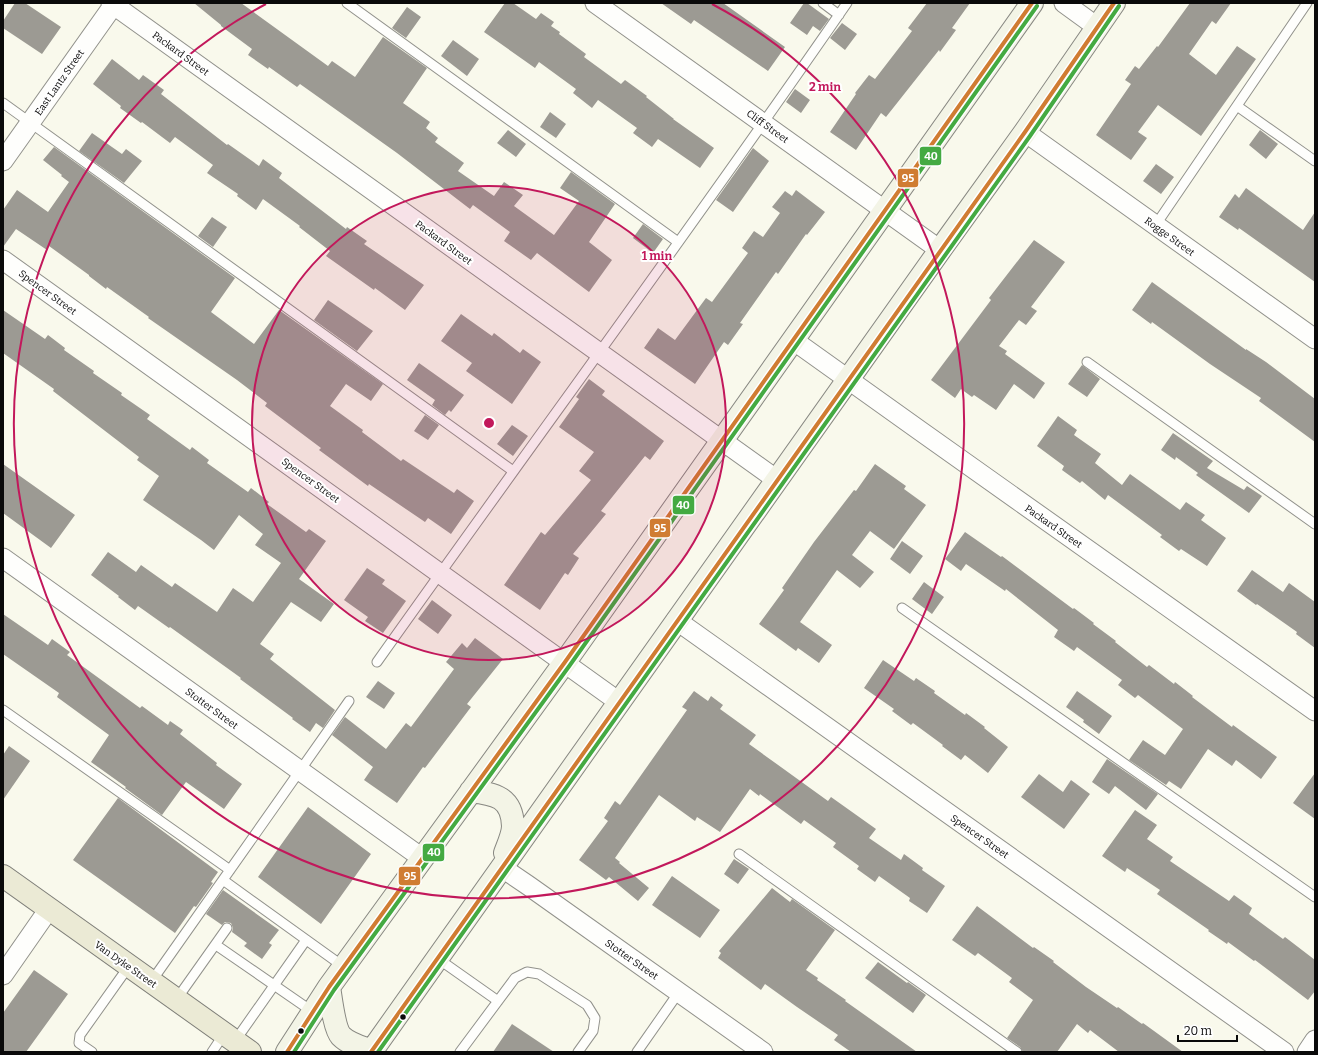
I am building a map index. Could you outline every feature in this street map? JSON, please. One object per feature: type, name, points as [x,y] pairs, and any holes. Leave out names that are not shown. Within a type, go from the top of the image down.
[{"type":"main road","points":[[287,1052],[329,987],[565,662],[1032,3]]},
{"type":"main road","points":[[329,987],[333,1014],[340,1035],[352,1044],[371,1051],[676,620],[1025,132],[1114,3]]},
{"type":"main road","points":[[471,791],[491,793],[503,799],[509,809],[513,827],[501,867]]},
{"type":"main road","name":"Van Dyke Street","points":[[3,876],[236,1042]]},
{"type":"street","name":"Cliff Street","points":[[595,3],[940,250]]},
{"type":"street","points":[[1064,3],[1097,27]]},
{"type":"street","name":"East Lantz Street","points":[[3,161],[114,4]]},
{"type":"street","name":"Packard Street","points":[[114,4],[777,480]]},
{"type":"street","name":"Rogge Street","points":[[1025,132],[1315,339]]},
{"type":"street","name":"Spencer Street","points":[[3,260],[440,572],[619,702]]},
{"type":"street","name":"Packard Street","points":[[793,340],[1315,712]]},
{"type":"street","name":"Stotter Street","points":[[3,558],[422,858]]},
{"type":"street","name":"Spencer Street","points":[[676,620],[1284,1052]]},
{"type":"street","name":"Stotter Street","points":[[501,867],[763,1052]]},
{"type":"street","points":[[3,975],[49,909]]},
{"type":"street","points":[[1306,1052],[1315,1040]]},
{"type":"lane","points":[[347,3],[678,242]]},
{"type":"lane","points":[[823,3],[839,15]]},
{"type":"lane","points":[[377,662],[598,352],[764,124],[847,3]]},
{"type":"lane","points":[[1155,226],[1307,3]]},
{"type":"lane","points":[[3,102],[513,471]]},
{"type":"lane","points":[[1237,106],[1315,161]]},
{"type":"lane","points":[[1087,362],[1315,524]]},
{"type":"lane","points":[[902,608],[1315,897]]},
{"type":"lane","points":[[151,982],[349,701]]},
{"type":"lane","points":[[3,710],[230,870]]},
{"type":"lane","points":[[739,854],[1017,1052]]},
{"type":"lane","points":[[223,880],[245,901],[306,940],[344,967]]},
{"type":"lane","points":[[176,1000],[227,928]]},
{"type":"lane","points":[[212,1052],[236,1042],[306,940]]},
{"type":"lane","points":[[216,944],[313,1012]]},
{"type":"lane","points":[[437,958],[498,1001]]},
{"type":"lane","points":[[92,1052],[79,1044],[80,1035],[129,966]]},
{"type":"lane","points":[[460,1052],[515,978],[527,972],[539,974],[588,1005],[595,1018],[594,1031],[578,1052]]},
{"type":"lane","points":[[637,1052],[679,992]]},
{"type":"building","points":[[15,3],[25,3],[61,27],[42,54],[3,28],[3,21]]},
{"type":"building","points":[[194,3],[241,3],[328,66],[332,61],[355,77],[383,37],[427,68],[403,103],[430,122],[426,128],[438,138],[435,142],[464,163],[458,171],[494,196],[504,182],[523,195],[514,206],[554,235],[579,201],[560,188],[571,172],[615,204],[589,242],[612,260],[589,292],[537,253],[531,260],[504,241],[510,232],[473,205],[470,209],[397,153],[300,84],[297,87],[269,67],[268,69],[248,55],[252,49],[221,26]]},
{"type":"building","points":[[505,3],[513,3],[536,19],[541,13],[554,22],[551,26],[560,32],[559,34],[586,54],[584,57],[621,84],[625,80],[647,96],[646,97],[673,119],[714,148],[700,168],[658,139],[652,147],[633,133],[637,128],[598,100],[592,108],[573,93],[576,89],[539,62],[535,68],[484,32]]},
{"type":"building","points":[[661,3],[723,3],[785,47],[768,71],[694,20],[691,24]]},
{"type":"building","points":[[804,3],[807,3],[829,19],[820,31],[813,26],[807,35],[790,23]]},
{"type":"building","points":[[927,3],[970,3],[952,28],[956,30],[940,52],[939,50],[886,117],[881,113],[856,150],[830,132],[856,94],[855,93],[869,75],[875,79],[912,31],[908,28]]},
{"type":"building","points":[[1190,3],[1231,3],[1216,24],[1212,21],[1189,54],[1216,75],[1237,46],[1256,59],[1201,136],[1158,105],[1138,132],[1147,138],[1131,160],[1096,135],[1131,84],[1125,80],[1135,66],[1139,69],[1157,46],[1158,47]]},
{"type":"building","points":[[407,7],[421,17],[406,38],[392,28]]},
{"type":"building","points":[[842,23],[857,34],[845,50],[830,38]]},
{"type":"building","points":[[453,40],[479,59],[467,76],[441,56]]},
{"type":"building","points":[[112,59],[139,80],[143,75],[164,90],[161,94],[227,145],[228,144],[259,166],[263,159],[282,173],[279,178],[346,229],[347,227],[367,241],[364,244],[424,285],[405,310],[375,288],[374,290],[326,256],[330,251],[299,227],[300,226],[263,199],[256,210],[237,196],[238,194],[207,173],[213,165],[175,137],[170,143],[120,108],[121,106],[93,84]]},
{"type":"building","points":[[795,89],[810,100],[801,113],[786,102]]},
{"type":"building","points":[[550,112],[566,124],[556,138],[540,127]]},
{"type":"building","points":[[508,130],[526,144],[516,157],[497,143]]},
{"type":"building","points":[[1260,130],[1278,144],[1266,159],[1249,145]]},
{"type":"building","points":[[92,133],[122,154],[126,149],[142,161],[124,183],[79,151]]},
{"type":"building","points":[[54,147],[235,278],[211,312],[254,344],[279,310],[383,384],[371,401],[346,384],[330,406],[363,430],[362,432],[401,461],[403,459],[454,493],[457,489],[474,501],[451,534],[428,518],[425,522],[369,484],[368,486],[319,450],[321,448],[265,406],[267,403],[237,380],[148,318],[149,317],[107,287],[106,289],[49,246],[47,250],[16,229],[3,247],[3,210],[17,190],[48,212],[69,182],[43,160]]},
{"type":"building","points":[[753,148],[769,161],[733,212],[716,200]]},
{"type":"building","points":[[1156,164],[1174,177],[1161,194],[1143,181]]},
{"type":"building","points":[[1246,188],[1303,230],[1315,212],[1315,282],[1239,228],[1238,230],[1219,217],[1235,194],[1239,198]]},
{"type":"building","points":[[796,190],[825,212],[807,235],[806,234],[778,274],[776,272],[740,323],[743,324],[728,345],[724,342],[695,384],[644,348],[658,328],[675,340],[706,298],[712,302],[748,253],[742,248],[754,231],[763,237],[780,213],[772,207],[785,191],[792,196]]},
{"type":"building","points":[[212,217],[227,227],[213,247],[198,236]]},
{"type":"building","points":[[643,224],[663,239],[653,253],[633,238]]},
{"type":"building","points":[[1034,240],[1065,262],[1031,307],[1037,311],[1026,325],[1019,320],[999,346],[1007,351],[1005,354],[1045,383],[1034,399],[1014,384],[996,410],[974,395],[972,397],[961,389],[955,398],[931,380],[991,300],[989,298]]},
{"type":"building","points":[[1152,282],[1246,350],[1266,362],[1315,399],[1315,442],[1259,401],[1261,398],[1210,364],[1152,322],[1151,324],[1132,310]]},
{"type":"building","points":[[328,300],[373,331],[357,351],[314,320]]},
{"type":"building","points":[[3,310],[45,339],[48,335],[65,348],[64,350],[94,371],[93,373],[122,393],[121,395],[150,415],[147,419],[190,450],[192,447],[209,460],[207,463],[248,492],[251,488],[269,502],[267,504],[306,532],[309,529],[326,541],[299,579],[334,604],[321,622],[291,602],[260,644],[274,654],[270,659],[335,710],[323,728],[316,723],[310,732],[240,679],[241,678],[170,627],[169,628],[138,606],[135,610],[91,575],[108,552],[136,572],[141,565],[172,587],[175,583],[217,612],[233,588],[253,602],[281,563],[255,545],[263,534],[239,515],[214,550],[143,500],[159,476],[137,460],[139,457],[53,391],[54,389],[3,353]]},
{"type":"building","points":[[461,314],[492,336],[494,333],[520,353],[523,349],[541,362],[512,404],[466,371],[472,363],[441,341]]},
{"type":"building","points":[[419,363],[464,395],[451,412],[449,410],[445,415],[432,405],[435,400],[407,380]]},
{"type":"building","points":[[1082,365],[1100,379],[1087,397],[1068,384]]},
{"type":"building","points":[[589,379],[605,391],[602,395],[664,441],[650,460],[645,456],[601,511],[606,514],[573,554],[579,558],[568,575],[565,573],[540,610],[504,585],[541,532],[545,535],[591,480],[579,471],[594,452],[559,427],[579,399],[576,397]]},
{"type":"building","points":[[425,415],[439,425],[428,440],[414,431]]},
{"type":"building","points":[[1058,416],[1077,430],[1074,435],[1101,454],[1095,463],[1122,485],[1130,474],[1180,510],[1186,502],[1205,515],[1201,520],[1226,538],[1207,566],[1181,549],[1179,551],[1160,537],[1162,535],[1108,495],[1105,500],[1082,481],[1080,483],[1062,470],[1064,466],[1037,446]]},
{"type":"building","points":[[512,425],[528,436],[513,456],[497,444]]},
{"type":"building","points":[[1173,433],[1213,461],[1207,468],[1244,490],[1247,486],[1262,496],[1249,513],[1196,475],[1198,473],[1176,457],[1175,460],[1161,450]]},
{"type":"building","points":[[3,464],[75,515],[51,548],[3,513]]},
{"type":"building","points":[[875,464],[906,486],[904,489],[926,505],[894,549],[870,531],[852,555],[874,572],[860,588],[837,570],[800,622],[832,645],[819,663],[798,648],[796,651],[759,624],[784,590],[782,588],[814,542],[854,490],[856,491]]},
{"type":"building","points":[[965,532],[1001,557],[1002,556],[1073,609],[1074,608],[1147,667],[1149,665],[1174,684],[1175,682],[1193,696],[1192,697],[1232,727],[1233,725],[1277,757],[1261,779],[1236,760],[1232,766],[1208,749],[1181,789],[1169,781],[1166,785],[1129,760],[1143,740],[1165,755],[1183,729],[1138,695],[1135,698],[1118,685],[1122,680],[1077,647],[1074,651],[1054,637],[1058,630],[1006,589],[1005,591],[966,564],[961,571],[945,559]]},
{"type":"building","points":[[902,541],[923,556],[910,574],[890,559]]},
{"type":"building","points":[[367,568],[385,580],[382,584],[406,601],[383,633],[365,621],[368,617],[344,600]]},
{"type":"building","points":[[1252,570],[1283,592],[1289,583],[1315,602],[1315,648],[1296,634],[1297,632],[1237,591]]},
{"type":"building","points":[[924,582],[944,597],[932,614],[912,599]]},
{"type":"building","points":[[432,600],[452,615],[438,634],[418,619]]},
{"type":"building","points":[[3,614],[48,645],[52,639],[70,652],[67,655],[140,708],[142,706],[168,725],[170,721],[183,730],[180,734],[217,763],[216,765],[242,784],[224,809],[186,782],[162,815],[91,762],[109,735],[57,697],[59,693],[3,654]]},
{"type":"building","points":[[475,638],[503,659],[467,704],[471,707],[425,768],[423,767],[397,803],[364,780],[373,767],[332,735],[345,717],[386,749],[406,723],[411,727],[454,669],[446,662],[462,643],[467,648]]},
{"type":"building","points":[[883,660],[914,681],[916,678],[935,691],[934,693],[965,715],[966,713],[1008,747],[988,773],[965,755],[961,760],[913,723],[911,725],[892,711],[894,709],[864,688]]},
{"type":"building","points":[[378,681],[395,693],[384,709],[366,697]]},
{"type":"building","points":[[694,691],[708,701],[711,696],[723,705],[720,709],[756,735],[749,744],[828,801],[831,797],[876,829],[869,838],[901,860],[904,854],[923,868],[922,870],[945,886],[927,913],[909,901],[910,898],[879,876],[875,882],[857,869],[859,866],[833,847],[836,843],[804,820],[801,824],[760,794],[759,796],[750,789],[720,832],[697,817],[695,821],[659,795],[615,858],[649,888],[638,901],[609,877],[606,880],[579,860],[608,821],[604,818],[615,801],[620,805],[687,710],[682,707]]},
{"type":"building","points":[[1077,691],[1112,716],[1099,734],[1083,722],[1084,720],[1066,707]]},
{"type":"building","points":[[9,746],[30,761],[3,800],[3,755]]},
{"type":"building","points":[[1107,759],[1158,794],[1146,810],[1115,786],[1109,794],[1092,782]]},
{"type":"building","points":[[1315,773],[1315,819],[1293,803]]},
{"type":"building","points":[[1039,774],[1063,792],[1071,780],[1090,794],[1064,829],[1021,797]]},
{"type":"building","points":[[118,798],[218,872],[211,882],[213,883],[196,907],[194,906],[175,933],[73,860]]},
{"type":"building","points":[[308,807],[371,854],[321,924],[258,877]]},
{"type":"building","points":[[1135,810],[1157,825],[1147,839],[1173,857],[1170,861],[1229,901],[1234,895],[1252,908],[1249,914],[1283,939],[1285,937],[1315,960],[1315,991],[1308,1000],[1255,960],[1254,961],[1228,942],[1227,944],[1157,894],[1160,890],[1127,868],[1125,872],[1102,856]]},
{"type":"building","points":[[734,859],[749,869],[738,884],[724,874]]},
{"type":"building","points":[[672,876],[720,910],[700,938],[652,905]]},
{"type":"building","points":[[772,888],[790,902],[792,899],[835,930],[806,970],[818,978],[817,980],[846,1000],[845,1001],[917,1052],[851,1052],[834,1040],[838,1035],[765,984],[761,990],[718,958],[721,953],[719,951]]},
{"type":"building","points":[[223,890],[279,930],[269,943],[272,945],[262,959],[244,946],[247,943],[232,932],[233,928],[231,923],[225,922],[222,925],[206,914]]},
{"type":"building","points":[[977,906],[1033,948],[1034,947],[1054,961],[1053,962],[1086,987],[1142,1024],[1143,1023],[1183,1052],[1119,1052],[1090,1030],[1088,1033],[1077,1024],[1057,1052],[1023,1052],[1020,1047],[1007,1038],[1033,1000],[1009,982],[1012,978],[978,953],[975,956],[952,940]]},
{"type":"building","points":[[878,962],[926,995],[913,1013],[865,978]]},
{"type":"building","points":[[34,970],[68,994],[26,1052],[3,1052],[3,1013]]},
{"type":"building","points":[[512,1024],[554,1052],[493,1052]]},
{"type":"transit line","name":"95","points":[[287,1052],[329,987],[565,662],[1032,3]]},
{"type":"transit line","name":"95","points":[[371,1052],[1025,132],[1114,3]]},
{"type":"transit line","name":"40","points":[[294,1052],[334,990],[570,665],[1037,6]]},
{"type":"transit line","name":"40","points":[[378,1052],[1030,136],[1119,6]]}]
